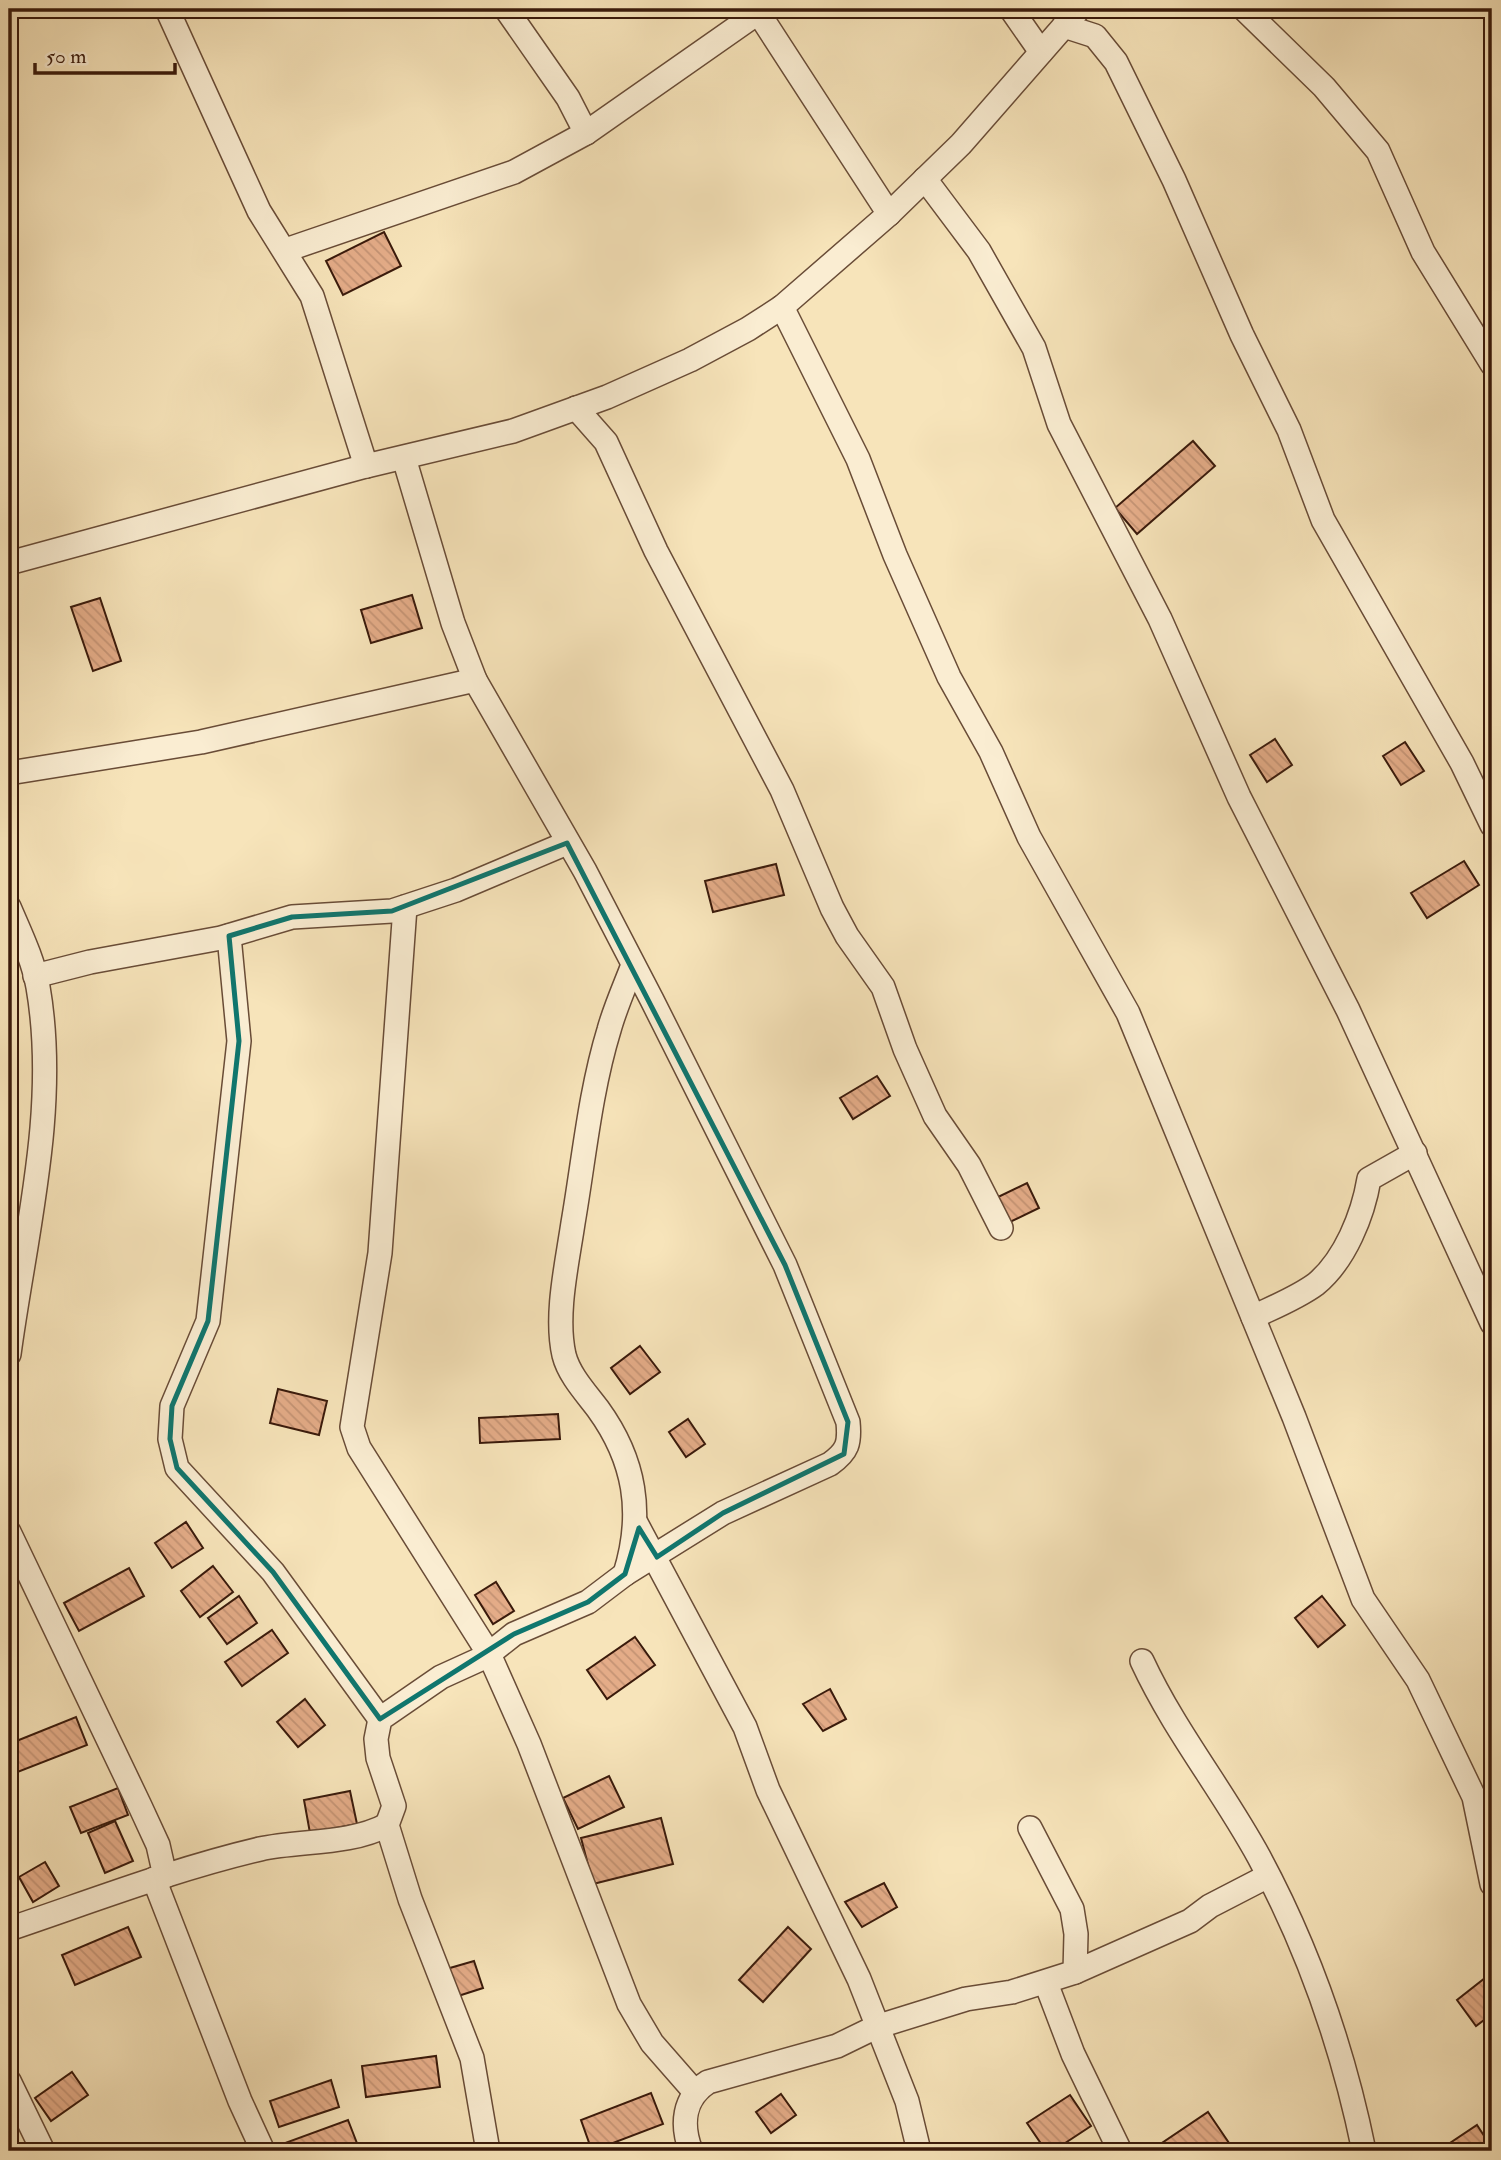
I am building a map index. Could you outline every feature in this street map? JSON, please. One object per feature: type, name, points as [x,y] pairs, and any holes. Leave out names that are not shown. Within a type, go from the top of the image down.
[{"type":"street","points":[[167,9],[259,211],[313,296],[366,466]]},
{"type":"street","points":[[506,9],[568,98],[586,133]]},
{"type":"street","points":[[1011,9],[1041,52]]},
{"type":"street","points":[[1244,9],[1324,88],[1378,151],[1423,252],[1492,364]]},
{"type":"street","points":[[286,250],[514,172],[586,133],[757,10],[889,214]]},
{"type":"street","points":[[9,563],[366,466],[513,431],[576,408],[690,360],[782,307],[889,214],[961,144],[1071,17],[1096,36],[1116,62],[1174,180],[1242,335],[1289,430],[1323,520],[1462,763],[1492,825]]},
{"type":"street","points":[[925,179],[979,251],[1034,348],[1059,424],[1160,619],[1239,797],[1337,988],[1492,1323]]},
{"type":"street","points":[[782,307],[858,459],[895,555],[949,677],[991,752],[1029,837],[1089,947],[1124,1004],[1253,1317],[1363,1598],[1418,1680],[1474,1797],[1492,1884]]},
{"type":"street","points":[[576,408],[606,442],[656,551],[782,790],[832,908],[883,987],[905,1049],[935,1116],[969,1165],[1001,1228]]},
{"type":"street","points":[[404,457],[453,623],[475,680],[567,843],[586,871],[785,1265],[848,1422],[850,1443],[844,1454],[830,1464],[723,1513],[657,1557],[625,1574],[588,1602],[514,1634],[489,1654],[441,1677],[380,1719],[376,1738],[378,1758],[394,1806],[387,1825],[410,1899],[472,2058],[488,2151]]},
{"type":"street","points":[[9,773],[201,742],[475,680]]},
{"type":"street","points":[[35,976],[90,962],[229,936],[292,917],[392,911],[456,890],[567,843]]},
{"type":"street","points":[[9,907],[35,976],[41,1031],[43,1114],[38,1173],[9,1354]]},
{"type":"street","points":[[405,907],[380,1253],[352,1427],[359,1448],[489,1654],[529,1744],[629,2004],[652,2043],[694,2091]]},
{"type":"street","points":[[229,936],[239,1041],[208,1321],[176,1395],[170,1439],[177,1468],[273,1572],[380,1719]]},
{"type":"street","points":[[625,1574],[636,1523],[635,1487],[623,1449],[572,1374],[565,1356],[561,1329],[569,1252],[592,1105],[609,1029],[633,965]]},
{"type":"street","points":[[1253,1317],[1318,1282],[1332,1266],[1359,1219],[1369,1179],[1415,1153]]},
{"type":"street","points":[[636,1523],[657,1557],[702,1652],[745,1727],[768,1790],[844,1946],[907,2101],[919,2151]]},
{"type":"street","points":[[11,1543],[71,1657],[158,1845],[160,1878],[240,2101],[263,2151]]},
{"type":"street","points":[[1142,1661],[1165,1709],[1259,1856],[1318,1984],[1350,2084],[1364,2151]]},
{"type":"street","points":[[9,1929],[160,1878],[261,1849],[358,1837],[387,1825]]},
{"type":"street","points":[[1030,1828],[1072,1909],[1076,1934],[1075,1972]]},
{"type":"street","points":[[691,2151],[685,2136],[687,2106],[694,2091],[724,2076],[837,2046],[876,2027],[966,2000],[1045,1983],[1190,1920],[1210,1906],[1268,1877]]},
{"type":"street","points":[[1045,1983],[1073,2054],[1120,2151]]},
{"type":"street","points":[[9,2081],[43,2151]]},
{"type":"highlighted area","points":[[567,843],[785,1265],[848,1422],[844,1454],[723,1513],[657,1557],[639,1528],[625,1574],[588,1602],[514,1634],[380,1719],[273,1572],[177,1468],[170,1439],[172,1406],[208,1321],[239,1041],[229,936],[292,917],[392,911]]},
{"type":"building","points":[[384,232],[401,266],[343,295],[326,261]]},
{"type":"building","points":[[1193,441],[1215,466],[1137,534],[1115,508]]},
{"type":"building","points":[[412,595],[422,628],[371,643],[361,610]]},
{"type":"building","points":[[100,598],[121,661],[93,671],[71,607]]},
{"type":"building","points":[[1275,739],[1292,765],[1267,782],[1250,755]]},
{"type":"building","points":[[1405,742],[1424,771],[1401,785],[1383,756]]},
{"type":"building","points":[[1464,861],[1479,885],[1427,918],[1411,893]]},
{"type":"building","points":[[776,864],[784,895],[713,912],[705,881]]},
{"type":"building","points":[[877,1076],[890,1096],[853,1119],[840,1098]]},
{"type":"building","points":[[1027,1183],[1039,1208],[1010,1222],[998,1197]]},
{"type":"building","points":[[640,1346],[660,1372],[630,1394],[611,1368]]},
{"type":"building","points":[[278,1389],[327,1401],[319,1435],[270,1423]]},
{"type":"building","points":[[558,1414],[560,1439],[480,1443],[479,1418]]},
{"type":"building","points":[[688,1419],[705,1444],[686,1457],[669,1432]]},
{"type":"building","points":[[186,1522],[203,1548],[172,1568],[155,1543]]},
{"type":"building","points":[[213,1566],[233,1592],[200,1617],[181,1591]]},
{"type":"building","points":[[129,1568],[144,1596],[79,1631],[64,1603]]},
{"type":"building","points":[[496,1582],[514,1611],[493,1624],[475,1595]]},
{"type":"building","points":[[239,1596],[257,1623],[227,1644],[208,1618]]},
{"type":"building","points":[[1322,1596],[1345,1625],[1318,1647],[1295,1618]]},
{"type":"building","points":[[272,1630],[288,1653],[242,1686],[225,1662]]},
{"type":"building","points":[[635,1637],[655,1665],[607,1699],[587,1670]]},
{"type":"building","points":[[830,1689],[846,1719],[823,1731],[803,1704]]},
{"type":"building","points":[[305,1699],[325,1725],[298,1747],[277,1722]]},
{"type":"building","points":[[76,1717],[87,1745],[15,1773],[9,1758],[9,1744]]},
{"type":"building","points":[[609,1776],[624,1807],[578,1829],[563,1798]]},
{"type":"building","points":[[118,1788],[128,1815],[81,1833],[70,1807]]},
{"type":"building","points":[[350,1791],[357,1824],[310,1833],[304,1800]]},
{"type":"building","points":[[661,1818],[673,1864],[593,1884],[581,1838]]},
{"type":"building","points":[[115,1821],[133,1861],[105,1873],[88,1833]]},
{"type":"building","points":[[45,1862],[59,1886],[33,1902],[19,1877]]},
{"type":"building","points":[[884,1883],[897,1907],[862,1927],[845,1902]]},
{"type":"building","points":[[128,1927],[141,1957],[75,1985],[62,1955]]},
{"type":"building","points":[[788,1927],[811,1949],[763,2002],[739,1980]]},
{"type":"building","points":[[474,1961],[483,1988],[452,1998],[443,1970]]},
{"type":"building","points":[[1485,1978],[1492,1988],[1492,2014],[1476,2026],[1457,2000]]},
{"type":"building","points":[[436,2056],[440,2087],[366,2097],[362,2066]]},
{"type":"building","points":[[72,2072],[88,2095],[51,2121],[35,2098]]},
{"type":"building","points":[[331,2080],[339,2107],[279,2127],[270,2101]]},
{"type":"building","points":[[651,2093],[663,2124],[592,2151],[581,2120]]},
{"type":"building","points":[[781,2094],[796,2115],[771,2133],[756,2112]]},
{"type":"building","points":[[1070,2095],[1091,2126],[1053,2151],[1046,2151],[1027,2123]]},
{"type":"building","points":[[1208,2112],[1229,2143],[1217,2151],[1150,2151]]},
{"type":"building","points":[[348,2120],[360,2151],[288,2151],[285,2143]]},
{"type":"building","points":[[1477,2125],[1492,2148],[1486,2151],[1438,2151]]}]
